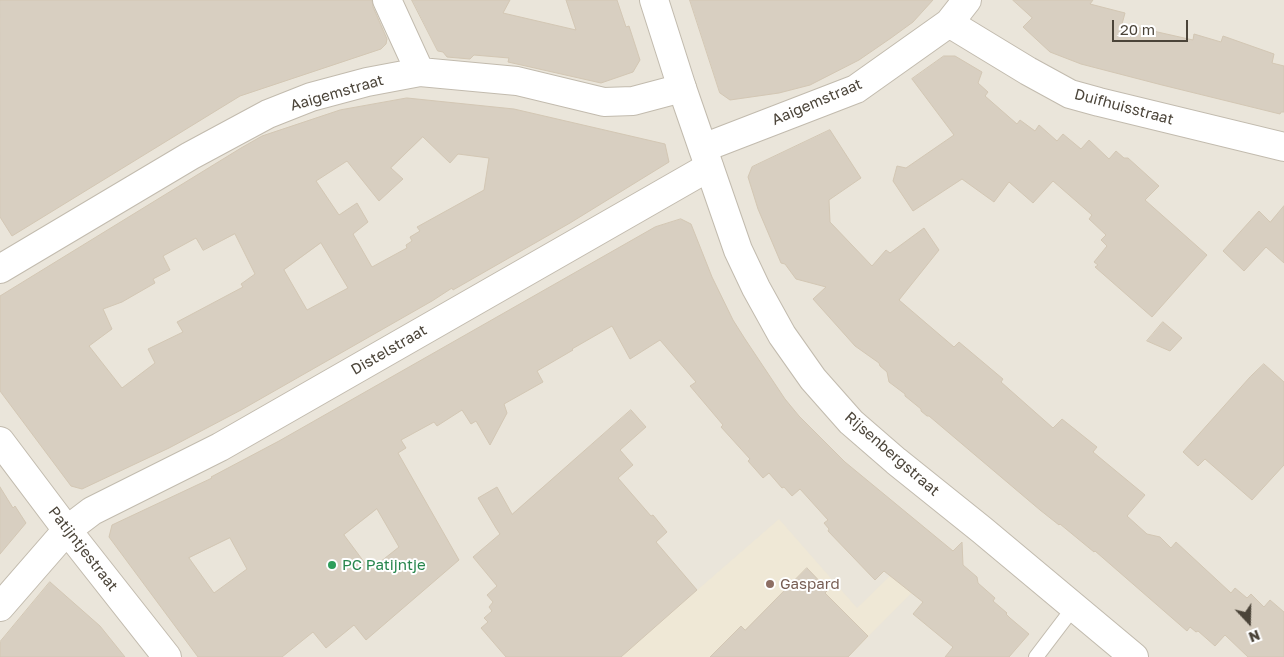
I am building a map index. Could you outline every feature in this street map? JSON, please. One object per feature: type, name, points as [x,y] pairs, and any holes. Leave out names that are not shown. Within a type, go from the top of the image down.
[{"type":"street","points":[[387,0],[420,72]]},
{"type":"street","name":"Rijsenbergstraat","points":[[654,0],[738,250],[782,334],[814,379],[851,422],[1134,657]]},
{"type":"street","name":"Aaigemstraat","points":[[706,158],[856,89],[949,23],[967,0]]},
{"type":"street","name":"Duifhuisstraat","points":[[949,23],[1070,94],[1284,147]]},
{"type":"street","name":"Aaigemstraat","points":[[0,270],[190,156],[268,114],[311,96],[367,82],[420,72],[516,81],[604,102],[633,101],[682,88]]},
{"type":"street","name":"Distelstraat","points":[[0,607],[67,530],[92,511],[220,446],[706,158]]},
{"type":"street","name":"Patijntjestraat","points":[[0,441],[167,657]]},
{"type":"lane","points":[[1036,657],[1074,607]]},
{"type":"shaded area","points":[[0,0],[1284,0],[1284,657],[0,657]]},
{"type":"shaded area","name":"Gaspard","points":[[779,519],[857,608],[892,574],[953,551],[848,657],[560,657],[641,639]]},
{"type":"building","points":[[0,0],[372,0],[373,7],[387,39],[386,44],[381,49],[240,96],[12,236],[0,217]]},
{"type":"building","points":[[412,0],[510,0],[503,13],[576,30],[566,0],[617,0],[626,27],[629,26],[640,60],[633,72],[601,83],[508,62],[509,58],[474,55],[470,59],[447,57],[443,52],[438,51]]},
{"type":"building","points":[[690,0],[933,0],[913,22],[891,38],[859,60],[810,85],[779,93],[730,100],[720,93]]},
{"type":"building","points":[[1013,0],[1093,0],[1090,4],[1125,13],[1122,24],[1193,40],[1194,34],[1221,42],[1223,36],[1274,54],[1272,63],[1284,66],[1284,112],[1280,114],[1162,85],[1081,64],[1050,52],[1023,27],[1032,18]]},
{"type":"building","points":[[944,56],[955,56],[982,72],[978,83],[988,92],[985,96],[1017,124],[1020,120],[1035,131],[1039,125],[1057,141],[1063,134],[1081,149],[1089,140],[1109,159],[1116,151],[1124,158],[1128,158],[1159,186],[1145,200],[1207,255],[1152,317],[1095,267],[1098,265],[1094,262],[1107,246],[1101,240],[1106,235],[1089,219],[1092,215],[1053,181],[1033,203],[1009,182],[994,202],[962,179],[913,211],[893,181],[897,166],[906,168],[954,135],[912,79]]},
{"type":"building","points":[[407,98],[514,109],[665,144],[669,162],[570,223],[453,290],[452,288],[241,410],[169,448],[82,489],[71,486],[0,391],[0,296],[262,136],[340,110]],"holes":[[[423,137],[450,163],[458,154],[489,158],[484,190],[417,227],[420,231],[410,237],[412,241],[406,245],[407,248],[372,267],[353,234],[368,222],[357,203],[339,215],[316,181],[347,161],[379,201],[403,179],[391,168]],[[235,234],[255,274],[241,284],[243,287],[177,322],[183,332],[148,349],[155,363],[122,388],[89,346],[112,329],[103,309],[122,302],[155,283],[153,279],[170,270],[163,256],[196,238],[203,250]],[[321,243],[348,288],[307,310],[284,270]]]},
{"type":"building","points":[[830,130],[861,178],[829,200],[830,222],[872,266],[886,250],[890,253],[924,228],[939,250],[899,300],[954,347],[959,342],[1003,379],[1001,382],[1053,428],[1062,419],[1097,447],[1093,452],[1145,495],[1127,516],[1147,534],[1160,537],[1171,548],[1176,542],[1231,593],[1235,588],[1247,598],[1251,594],[1264,607],[1270,600],[1284,612],[1284,657],[1248,657],[1225,635],[1215,646],[1198,631],[1196,632],[1190,627],[1187,631],[1095,551],[1040,510],[889,382],[887,372],[879,363],[855,346],[813,299],[826,287],[796,279],[785,264],[781,263],[758,209],[748,177],[752,167]]},
{"type":"building","points":[[1284,206],[1284,263],[1266,247],[1244,271],[1223,251],[1259,211],[1270,222]]},
{"type":"building","points":[[681,219],[691,224],[712,277],[733,320],[785,399],[799,416],[845,462],[953,551],[962,542],[963,565],[977,577],[978,583],[995,598],[993,601],[1029,634],[1009,657],[945,657],[953,647],[913,614],[923,602],[884,571],[875,580],[828,531],[829,529],[824,523],[828,520],[800,489],[792,496],[769,473],[763,478],[748,461],[750,459],[721,427],[723,425],[690,386],[696,382],[660,340],[630,359],[612,326],[537,371],[543,382],[504,404],[507,413],[490,445],[476,421],[471,424],[462,410],[437,426],[434,422],[401,440],[406,448],[398,453],[459,560],[366,640],[354,625],[326,648],[313,632],[282,657],[198,657],[109,537],[112,525],[212,478],[655,227]],"holes":[[[377,509],[399,547],[370,570],[344,535]],[[230,538],[247,569],[214,593],[189,558]]]},
{"type":"building","points":[[1163,322],[1182,338],[1170,351],[1147,341]]},
{"type":"building","points":[[1264,364],[1284,382],[1284,465],[1252,500],[1205,459],[1198,466],[1183,452]]},
{"type":"building","points":[[631,410],[646,427],[620,450],[633,465],[618,478],[667,532],[656,542],[697,590],[621,657],[506,657],[481,628],[488,622],[484,618],[492,611],[489,607],[493,602],[487,595],[497,586],[473,557],[500,534],[478,498],[497,487],[512,514]]},
{"type":"building","points":[[0,487],[13,508],[15,506],[26,523],[0,554]]},
{"type":"building","points":[[807,568],[828,590],[825,593],[868,636],[848,657],[710,657],[741,626],[745,630]]},
{"type":"building","points":[[50,582],[100,626],[125,657],[0,657],[0,642]]},
{"type":"place","name":"PC Patijntje","points":[[332,565]]},
{"type":"place","name":"Gaspard","points":[[770,584]]}]
